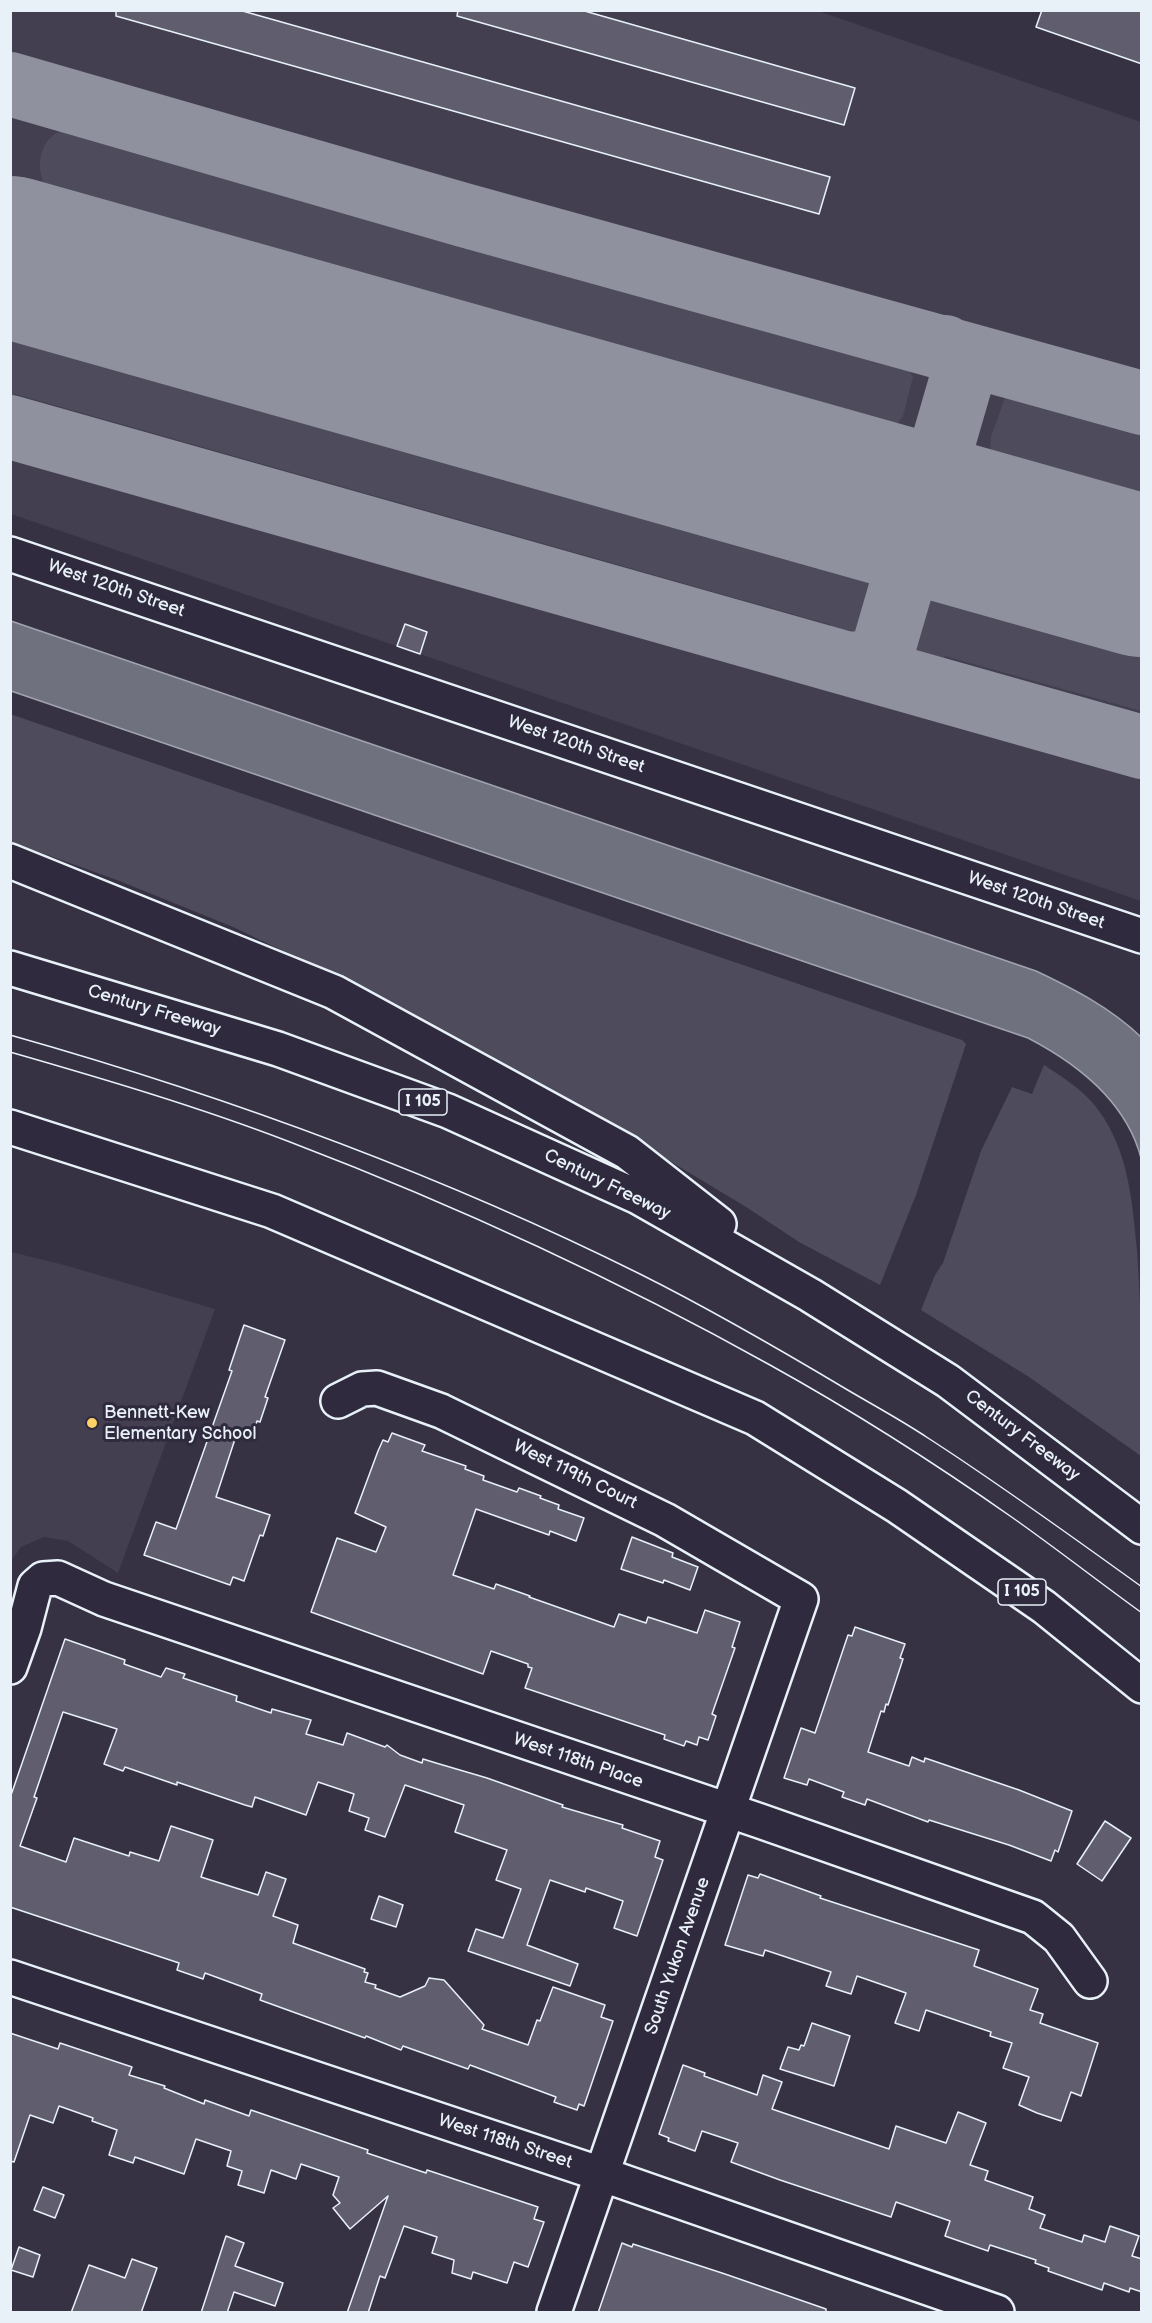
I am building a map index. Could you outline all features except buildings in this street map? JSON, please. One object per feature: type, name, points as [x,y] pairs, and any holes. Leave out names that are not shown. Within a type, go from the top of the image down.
[{"type":"main road","name":"West 120th Street","points":[[10,554],[1142,936]]},
{"type":"main road","points":[[10,861],[344,997],[627,1152],[810,1295]]},
{"type":"main road","name":"Century Freeway","points":[[10,968],[278,1049],[448,1110],[638,1197],[810,1295],[948,1381],[1142,1527]]},
{"type":"main road","name":"I 105","points":[[10,1126],[272,1211],[755,1418],[897,1506],[1044,1608],[1142,1686]]},
{"type":"main road","name":"West 119th Court","points":[[338,1401],[362,1389],[377,1388],[441,1411],[665,1520],[801,1599]]},
{"type":"main road","name":"West 118th Place","points":[[10,1667],[24,1628],[35,1586],[43,1579],[58,1578],[104,1599],[729,1811],[1033,1917],[1059,1938],[1090,1981]]},
{"type":"main road","name":"South Yukon Avenue","points":[[554,2313],[801,1599]]},
{"type":"main road","name":"West 118th Street","points":[[10,1977],[601,2174],[997,2313]]},
{"type":"shaded area","points":[[11,11],[818,11],[1141,122],[1141,901],[11,514]]},
{"type":"shaded area","points":[[73,129],[904,362],[913,377],[903,416],[895,427],[881,430],[68,201],[54,195],[44,184],[40,161],[44,146],[49,139],[57,133]]},
{"type":"shaded area","points":[[11,314],[34,319],[31,331],[859,565],[863,551],[877,560],[883,570],[883,583],[876,608],[869,622],[858,634],[837,636],[828,634],[831,625],[15,394],[11,402]]},
{"type":"shaded area","points":[[1013,394],[1028,394],[1141,427],[1141,503],[997,461],[990,453],[991,437],[1005,398]]},
{"type":"shaded area","points":[[943,577],[950,578],[947,590],[1141,645],[1141,711],[945,656],[941,664],[922,655],[916,650],[913,640],[918,606],[927,586]]},
{"type":"shaded area","points":[[10,714],[962,1040],[966,1044],[916,1195],[880,1285],[799,1242],[746,1207],[567,1099],[378,996],[233,927],[117,880],[11,842]]},
{"type":"shaded area","points":[[1044,1065],[1081,1091],[1099,1111],[1117,1143],[1123,1160],[1133,1214],[1139,1276],[1141,1456],[1029,1377],[921,1310],[935,1275],[943,1263],[981,1151],[1012,1087],[1032,1094]]},
{"type":"shaded area","name":"Bennett-Kew Elementary School","points":[[11,1252],[215,1309],[118,1573],[68,1541],[44,1537],[21,1547],[11,1561]]},
{"type":"water","points":[[11,621],[1036,971],[1092,1000],[1141,1037],[1141,1158],[1124,1119],[1098,1086],[1065,1060],[1028,1038],[11,691]]},
{"type":"taxiway","points":[[10,84],[460,214],[1142,403]]},
{"type":"taxiway","points":[[10,250],[58,271],[36,270],[10,276]]},
{"type":"taxiway","points":[[845,663],[869,661],[878,654],[885,643],[962,378],[961,364],[945,347]]},
{"type":"taxiway","points":[[10,427],[1142,747]]},
{"type":"taxiway","points":[[943,444],[939,473],[944,495],[958,513],[981,531]]},
{"type":"taxiway","points":[[869,499],[892,497],[910,492],[926,480],[938,461]]},
{"type":"runway","points":[[10,257],[1142,576]]},
{"type":"tram line","points":[[10,1035],[171,1084],[331,1140],[487,1203],[640,1274],[744,1330],[918,1431],[1009,1492],[1142,1587]]},
{"type":"tram line","points":[[10,1052],[116,1083],[256,1129],[413,1191],[594,1273],[712,1333],[863,1419],[1013,1518],[1142,1613]]},
{"type":"place","name":"Bennett-Kew Elementary School","points":[[92,1423]]}]
